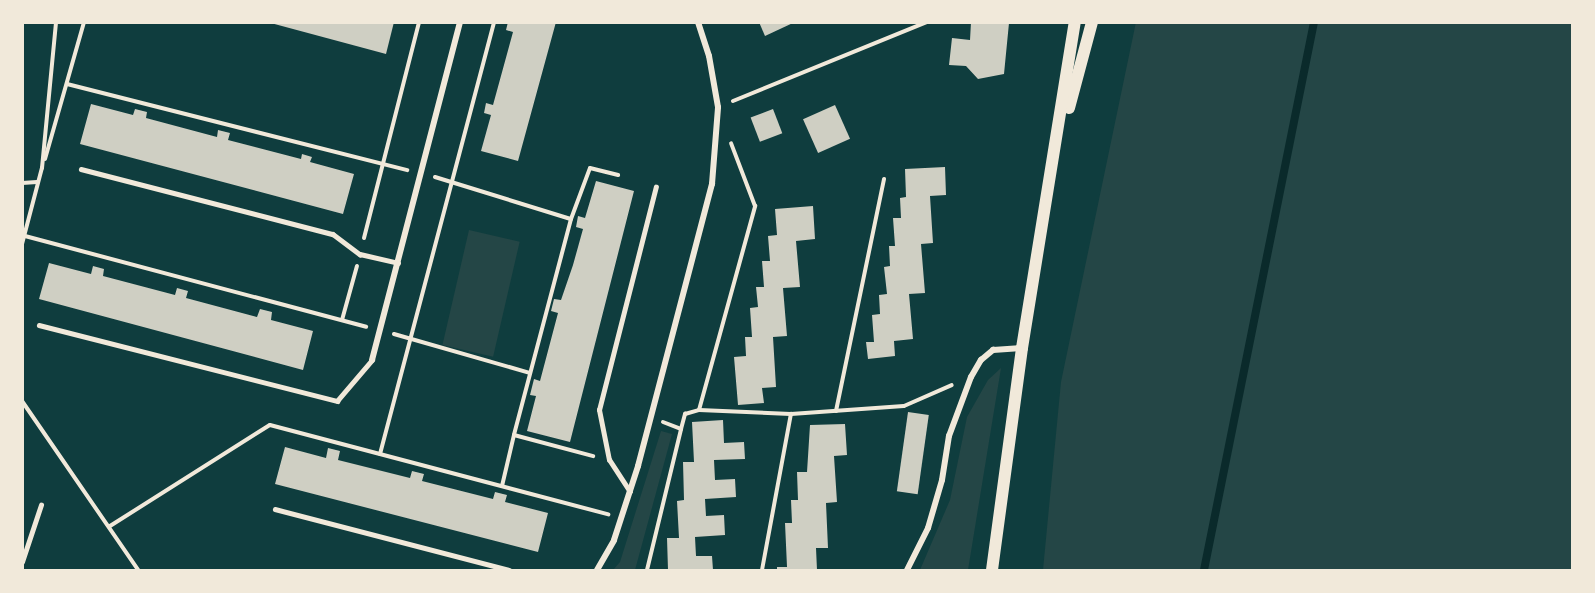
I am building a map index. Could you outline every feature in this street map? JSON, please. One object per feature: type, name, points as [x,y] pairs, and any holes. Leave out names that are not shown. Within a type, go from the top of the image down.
[{"type":"main road","points":[[992,570],[1022,348],[1054,167],[1075,22]]},
{"type":"main road","points":[[1054,167],[1092,22]]},
{"type":"street","points":[[372,360],[460,22]]},
{"type":"street","points":[[597,570],[622,518],[630,492],[711,184],[718,107],[709,56],[698,22]]},
{"type":"street","points":[[907,570],[927,528],[942,480],[949,436],[970,377],[981,360],[993,350],[1022,348]]},
{"type":"lane","points":[[81,169],[333,234],[360,254],[398,263]]},
{"type":"lane","points":[[630,492],[609,460],[599,410],[656,187]]},
{"type":"lane","points":[[39,325],[337,401],[372,360]]},
{"type":"lane","points":[[22,562],[41,506]]},
{"type":"lane","points":[[274,509],[509,570]]},
{"type":"path","points":[[42,168],[56,22]]},
{"type":"path","points":[[22,244],[37,182],[84,22]]},
{"type":"path","points":[[342,320],[419,22]]},
{"type":"path","points":[[380,454],[494,22]]},
{"type":"path","points":[[718,107],[927,22]]},
{"type":"path","points":[[67,84],[452,181],[571,219]]},
{"type":"path","points":[[699,410],[755,206],[730,140]]},
{"type":"path","points":[[502,486],[571,219],[591,168],[618,176]]},
{"type":"path","points":[[836,411],[884,179]]},
{"type":"path","points":[[22,183],[37,182]]},
{"type":"path","points":[[25,236],[410,338],[530,373]]},
{"type":"path","points":[[647,570],[685,414],[699,410],[791,414],[904,406],[970,377]]},
{"type":"path","points":[[22,401],[110,526],[138,570]]},
{"type":"path","points":[[762,570],[791,414]]},
{"type":"path","points":[[651,418],[681,429]]},
{"type":"path","points":[[110,526],[270,425],[622,518]]},
{"type":"path","points":[[514,435],[609,460]]},
{"type":"shaded area","points":[[1136,22],[1572,23],[1572,570],[1043,570],[1061,382]]},
{"type":"shaded area","points":[[469,230],[520,242],[493,357],[442,345]]},
{"type":"shaded area","points":[[1001,368],[968,570],[920,570],[950,500],[967,417],[988,380]]},
{"type":"shaded area","points":[[661,431],[672,434],[635,570],[613,570],[620,562]]},
{"type":"building","points":[[267,22],[394,22],[386,54]]},
{"type":"building","points":[[508,22],[556,22],[518,161],[481,151],[491,115],[484,113],[486,103],[493,105],[513,32],[506,30]]},
{"type":"building","points":[[759,22],[795,22],[765,36]]},
{"type":"building","points":[[971,22],[1009,23],[1004,74],[978,79],[966,66],[949,65],[952,38],[970,40]]},
{"type":"building","points":[[91,104],[133,115],[135,109],[147,112],[146,118],[217,137],[218,130],[230,133],[228,140],[301,159],[302,154],[312,157],[310,162],[354,174],[343,214],[80,144]]},
{"type":"building","points":[[835,105],[850,139],[818,153],[803,119]]},
{"type":"building","points":[[773,109],[782,133],[760,142],[751,118]]},
{"type":"building","points":[[945,167],[946,195],[930,196],[933,243],[921,244],[925,293],[909,294],[913,339],[894,341],[895,356],[868,359],[866,342],[874,342],[872,315],[880,314],[879,295],[887,294],[884,267],[890,266],[889,246],[895,246],[893,218],[901,218],[900,198],[906,197],[905,169]]},
{"type":"building","points":[[596,181],[634,191],[570,442],[527,431],[536,396],[530,395],[534,379],[540,381],[558,313],[551,311],[554,299],[561,300],[583,229],[576,227],[578,216],[585,218]]},
{"type":"building","points":[[813,206],[815,239],[796,241],[800,287],[783,288],[787,336],[773,337],[776,387],[762,388],[764,403],[738,405],[734,357],[746,356],[745,337],[752,337],[750,308],[758,307],[756,287],[764,287],[762,261],[770,261],[768,236],[777,235],[775,209]]},
{"type":"building","points":[[49,263],[91,274],[93,266],[104,269],[103,276],[175,295],[177,288],[188,291],[186,298],[257,317],[260,309],[272,312],[271,320],[313,331],[303,370],[39,299]]},
{"type":"building","points":[[908,412],[929,415],[918,494],[897,491]]},
{"type":"building","points":[[723,420],[724,443],[744,442],[745,459],[714,460],[715,480],[735,479],[736,497],[705,499],[706,516],[724,515],[725,535],[695,537],[696,556],[712,556],[713,570],[668,570],[667,538],[679,538],[677,501],[684,500],[683,462],[694,462],[692,422]]},
{"type":"building","points":[[845,424],[847,455],[834,456],[837,502],[826,503],[828,548],[816,548],[817,570],[777,570],[777,567],[787,567],[785,523],[792,523],[791,500],[798,500],[797,472],[807,472],[810,425]]},
{"type":"building","points":[[285,447],[326,458],[328,448],[340,451],[338,460],[410,478],[412,471],[424,474],[422,481],[493,499],[495,492],[507,495],[505,502],[548,513],[538,552],[275,484]]},
{"type":"waterway","points":[[1204,570],[1314,22]]}]
